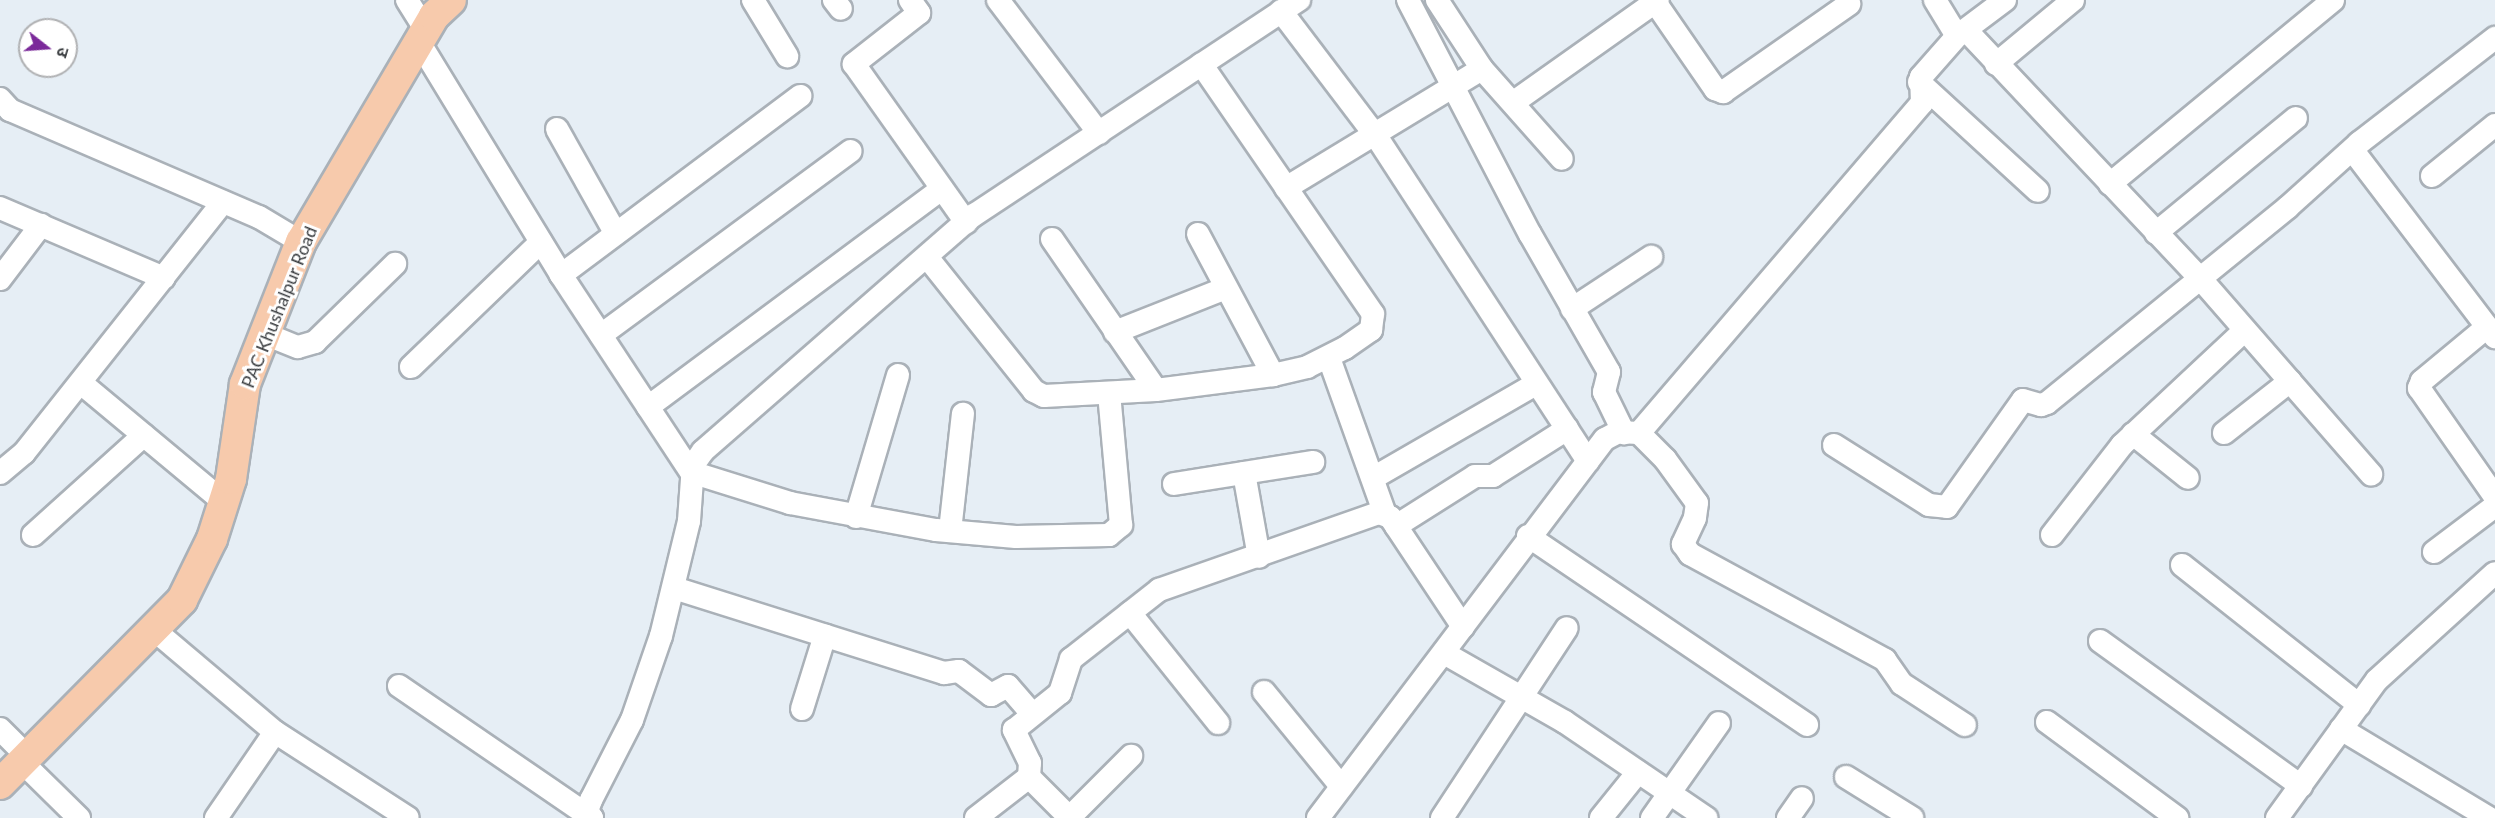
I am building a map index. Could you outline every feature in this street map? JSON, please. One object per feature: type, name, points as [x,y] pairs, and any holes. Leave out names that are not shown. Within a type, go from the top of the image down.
[{"type":"main road","name":"PAC Khushalpur Road","points":[[0,784],[182,600],[212,539],[224,502],[245,384],[301,242],[422,36],[451,0]]},
{"type":"street","points":[[407,0],[422,36],[541,242],[691,472],[790,503],[856,517],[950,531],[1016,537],[1117,533],[1121,525],[1109,394]]},
{"type":"street","points":[[753,0],[787,56]]},
{"type":"street","points":[[910,0],[919,13],[854,64],[966,222]]},
{"type":"street","points":[[998,0],[1099,133]]},
{"type":"street","points":[[1408,0],[1572,309],[1609,372],[1604,392],[1631,433],[1665,459],[1697,503],[1695,518],[1683,544],[1690,554],[1885,660],[1902,684],[1965,725]]},
{"type":"street","points":[[1437,0],[1482,69],[1514,102],[1562,159]]},
{"type":"street","points":[[1935,0],[1962,33],[1996,64],[2199,277],[2371,474]]},
{"type":"street","points":[[1318,818],[1444,654],[1528,536],[1605,439],[1631,433],[1922,103],[1919,82],[1962,33],[2005,0]]},
{"type":"street","points":[[1996,64],[2073,0]]},
{"type":"street","points":[[2110,184],[2333,0]]},
{"type":"street","points":[[1514,102],[1656,1],[1715,89],[1723,92],[1849,4]]},
{"type":"street","points":[[592,818],[587,811],[632,720],[674,588],[689,521],[691,472],[703,451],[966,222],[1290,5],[1588,461]]},
{"type":"street","points":[[1834,446],[1929,505],[1947,507],[2023,400],[2040,405],[2047,403],[2354,152],[2359,143],[2495,38]]},
{"type":"street","points":[[927,257],[1034,391],[1053,398],[1156,390],[1273,375],[1329,358],[1371,330],[1373,314],[1201,64]]},
{"type":"street","points":[[1286,188],[1376,136],[1482,69]]},
{"type":"street","points":[[1919,82],[2038,191]]},
{"type":"street","points":[[561,274],[800,96]]},
{"type":"street","points":[[0,99],[10,110],[223,202],[301,242]]},
{"type":"street","points":[[2156,233],[2296,118]]},
{"type":"street","points":[[2432,176],[2495,125]]},
{"type":"street","points":[[557,129],[616,234]]},
{"type":"street","points":[[601,335],[851,151]]},
{"type":"street","points":[[2354,152],[2491,332],[2422,381],[2419,388],[2495,497]]},
{"type":"street","points":[[648,407],[942,189]]},
{"type":"street","points":[[0,473],[24,453],[223,202]]},
{"type":"street","points":[[0,208],[164,278]]},
{"type":"street","points":[[0,279],[41,225]]},
{"type":"street","points":[[1198,234],[1273,375]]},
{"type":"street","points":[[1052,239],[1156,390]]},
{"type":"street","points":[[411,367],[541,242]]},
{"type":"street","points":[[1572,309],[1651,257]]},
{"type":"street","points":[[265,334],[298,347],[315,342],[395,264]]},
{"type":"street","points":[[1115,332],[1226,288]]},
{"type":"street","points":[[2052,535],[2106,461],[2246,330]]},
{"type":"street","points":[[1329,358],[1372,478],[1391,520],[1463,627]]},
{"type":"street","points":[[856,517],[898,375]]},
{"type":"street","points":[[2224,433],[2290,381]]},
{"type":"street","points":[[81,383],[224,502]]},
{"type":"street","points":[[1372,478],[1536,384]]},
{"type":"street","points":[[950,531],[963,414]]},
{"type":"street","points":[[1391,520],[1475,476],[1493,476],[1567,429]]},
{"type":"street","points":[[2133,434],[2188,478]]},
{"type":"street","points":[[33,535],[144,435]]},
{"type":"street","points":[[1174,484],[1312,462]]},
{"type":"street","points":[[1244,473],[1259,557]]},
{"type":"street","points":[[2434,552],[2495,506]]},
{"type":"street","points":[[976,818],[1029,777],[1030,763],[1014,730],[1060,693],[1071,659],[1159,590],[1259,557],[1379,513],[1391,520]]},
{"type":"street","points":[[1528,536],[1808,725]]},
{"type":"street","points":[[2182,565],[2359,705]]},
{"type":"street","points":[[2277,818],[2377,680],[2495,573]]},
{"type":"street","points":[[674,588],[944,673],[959,671],[991,695],[1008,686],[1032,714]]},
{"type":"street","points":[[1130,613],[1218,723]]},
{"type":"street","points":[[1442,818],[1567,628]]},
{"type":"street","points":[[153,629],[275,732],[408,818]]},
{"type":"street","points":[[802,709],[825,635]]},
{"type":"street","points":[[2100,641],[2301,786]]},
{"type":"street","points":[[1444,654],[1565,723],[1706,818]]},
{"type":"street","points":[[399,686],[592,818]]},
{"type":"street","points":[[1264,692],[1341,786]]},
{"type":"street","points":[[2047,722],[2177,818]]},
{"type":"street","points":[[1652,818],[1719,723]]},
{"type":"street","points":[[0,729],[79,818]]},
{"type":"street","points":[[2341,729],[2489,818]]},
{"type":"street","points":[[216,818],[275,732]]},
{"type":"street","points":[[1029,777],[1070,818],[1131,756]]},
{"type":"street","points":[[1601,818],[1638,772]]},
{"type":"street","points":[[1846,777],[1912,818]]},
{"type":"street","points":[[1788,818],[1802,798]]}]
